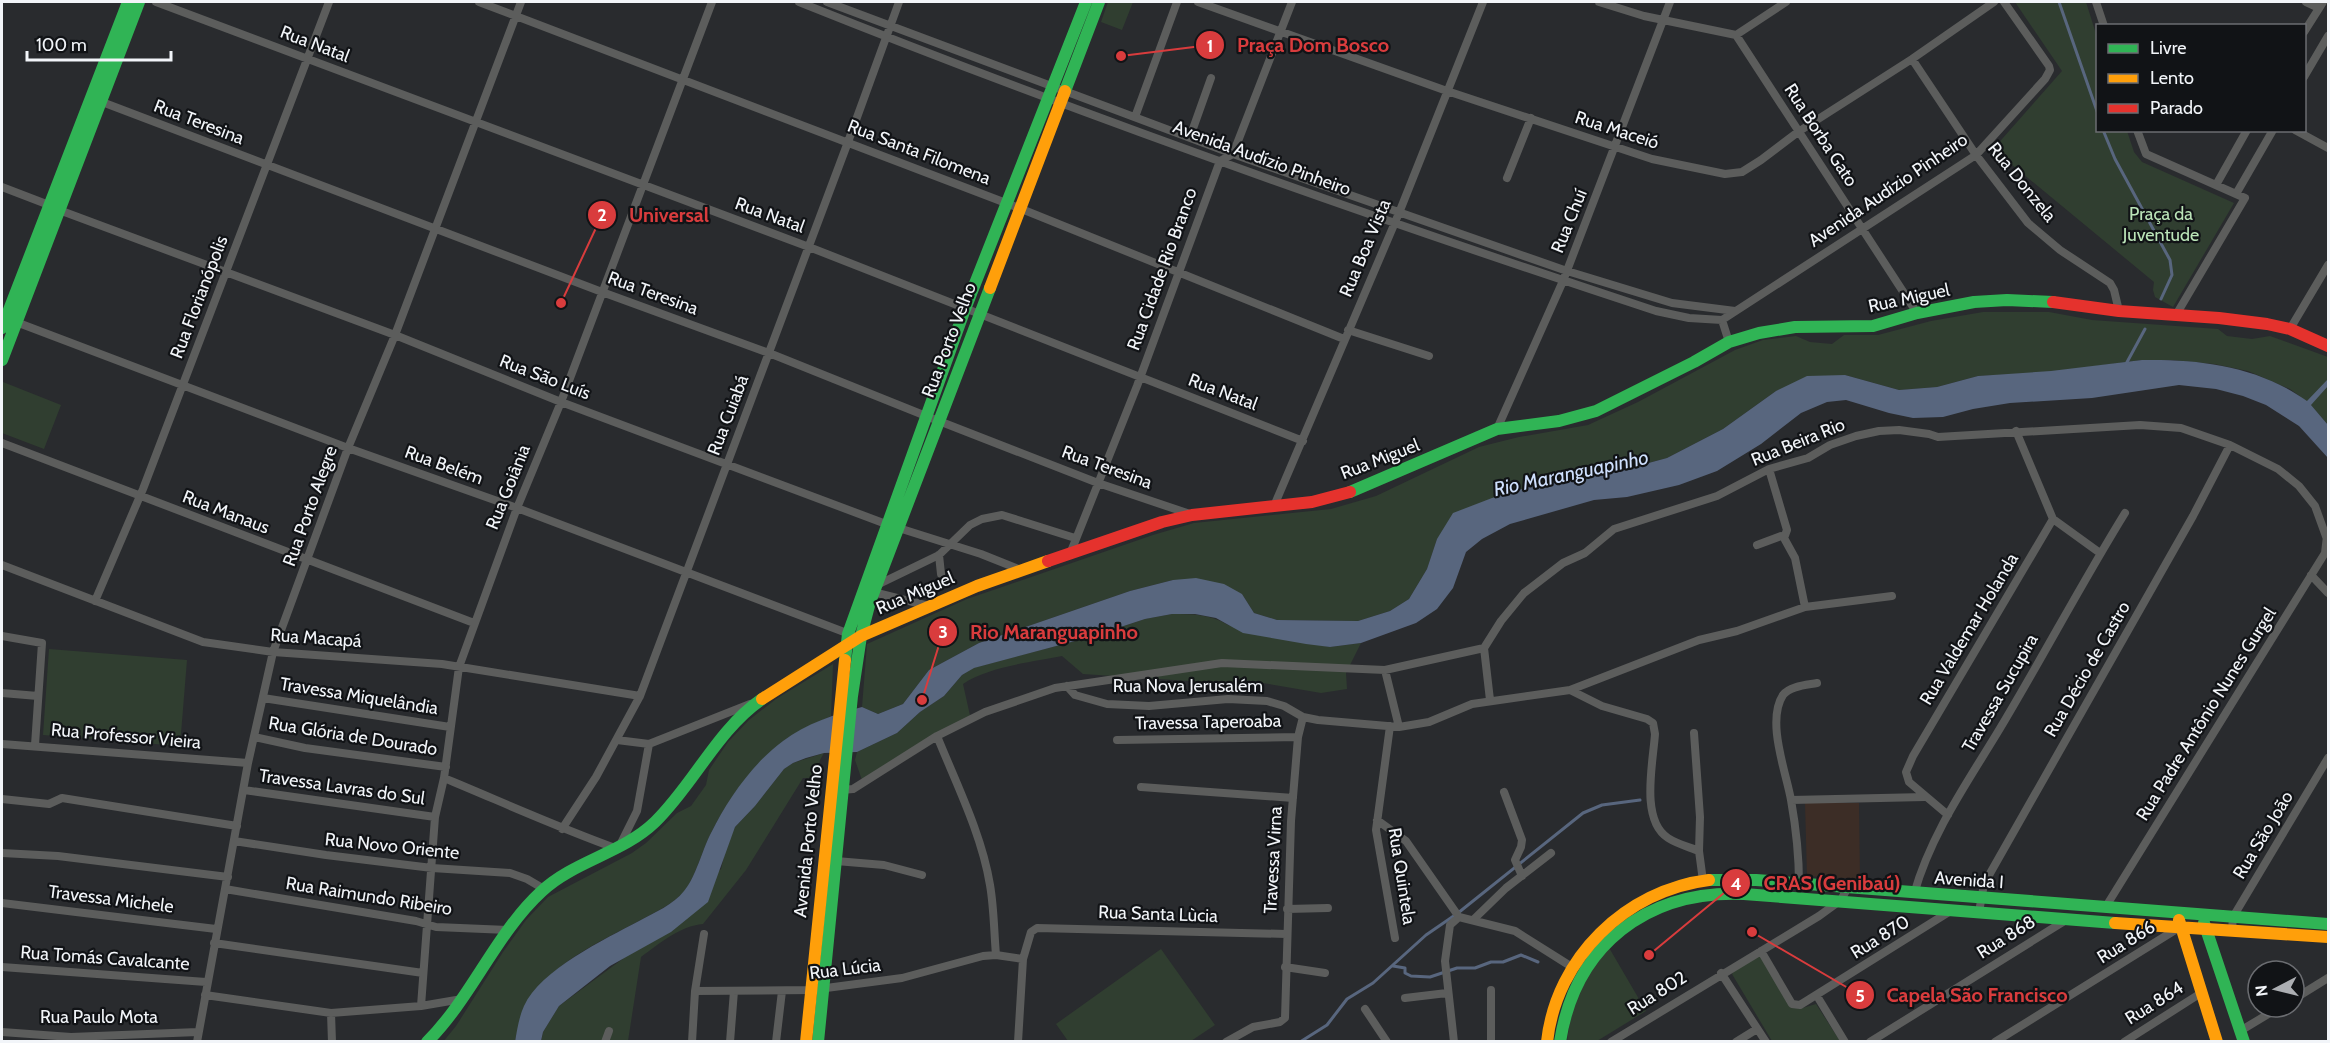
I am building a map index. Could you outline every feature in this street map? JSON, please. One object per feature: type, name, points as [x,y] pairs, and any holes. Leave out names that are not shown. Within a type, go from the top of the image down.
[{"type":"main road","points":[[54,207],[128,2]]},
{"type":"main road","points":[[2,328],[102,102],[139,2]]},
{"type":"main road","name":"Rua Porto Velho","points":[[846,695],[847,640],[932,419],[978,314],[1013,206],[1056,95],[1086,2]]},
{"type":"main road","name":"Rua Porto Velho","points":[[1056,95],[1099,2]]},
{"type":"main road","name":"Rua Porto Velho","points":[[932,419],[965,309],[1013,206]]},
{"type":"main road","name":"Rua Miguel","points":[[759,701],[847,640],[1021,570],[1162,522],[1192,515],[1312,502],[1359,489],[1497,429],[1559,421],[1596,411],[1729,342],[1759,333],[1794,327],[1872,326],[1917,313],[1974,302],[2007,300],[2064,303],[2119,311],[2176,315]]},
{"type":"main road","points":[[2176,315],[2219,318],[2290,329],[2328,346]]},
{"type":"main road","points":[[2,360],[8,317]]},
{"type":"main road","name":"Rua Porto Velho","points":[[846,695],[892,526]]},
{"type":"main road","name":"Avenida Porto Velho","points":[[817,989],[846,695]]},
{"type":"main road","points":[[428,1041],[448,1021],[520,914],[544,890],[567,874],[618,849],[645,830],[670,806],[737,719],[759,701]]},
{"type":"main road","name":"Avenida Porto Velho","points":[[817,989],[836,861],[842,790],[840,755]]},
{"type":"main road","name":"Avenida I","points":[[1547,1041],[1554,1010],[1572,967],[1596,935],[1635,904],[1664,892],[1703,881],[1756,880],[2201,915],[2233,924],[2328,937]]},
{"type":"main road","name":"Avenida I","points":[[1560,1041],[1570,1001],[1583,973],[1598,951],[1631,923],[1662,906],[1701,895],[1722,893],[1841,900],[2181,927],[2206,928],[2233,924],[2328,924]]},
{"type":"main road","points":[[2177,913],[2217,1041]]},
{"type":"main road","points":[[2201,915],[2242,1036]]},
{"type":"main road","points":[[806,1041],[817,989]]},
{"type":"main road","points":[[817,989],[818,1041]]},
{"type":"street","name":"Rua Natal","points":[[156,2],[809,247],[1303,441]]},
{"type":"street","name":"Rua Florianópolis","points":[[95,602],[140,497],[328,2]]},
{"type":"street","name":"Rua Santa Filomena","points":[[479,2],[1013,206],[1344,339]]},
{"type":"street","name":"Rua Porto Alegre","points":[[197,1037],[248,763],[273,652],[348,448],[477,122],[521,2]]},
{"type":"street","name":"Rua Goiânia","points":[[420,1006],[435,817],[446,767],[459,667],[517,508],[561,402],[712,2]]},
{"type":"street","name":"Avenida Audízio Pinheiro","points":[[799,2],[922,51],[1056,95],[1135,117],[1233,154],[1567,271],[1672,303],[1735,310]]},
{"type":"street","name":"Avenida Audízio Pinheiro","points":[[827,2],[927,40],[1220,161],[1394,224],[1656,311],[1689,318],[1722,320],[1976,154],[2045,79],[2050,70],[2049,66],[2004,2]]},
{"type":"street","name":"Rua Cuiabá","points":[[562,829],[617,740],[640,696],[899,2]]},
{"type":"street","points":[[1135,117],[1177,2]]},
{"type":"street","name":"Rua Maceió","points":[[1198,2],[1447,91],[1652,159],[1725,174],[1742,172],[1798,132],[1912,59],[1994,2]]},
{"type":"street","points":[[1220,161],[1233,154],[1292,2]]},
{"type":"street","name":"Rua Boa Vista","points":[[1274,506],[1399,213],[1483,2]]},
{"type":"street","points":[[1599,2],[1663,21],[1736,35],[1786,2]]},
{"type":"street","name":"Rua Chuí","points":[[1497,429],[1563,281],[1670,2]]},
{"type":"street","points":[[2096,2],[2106,24]]},
{"type":"street","points":[[2306,2],[2321,5],[2306,29]]},
{"type":"street","name":"Rua Borba Gato","points":[[1736,35],[1917,313]]},
{"type":"street","points":[[2306,74],[2328,36]]},
{"type":"street","points":[[922,51],[927,40]]},
{"type":"street","name":"Rua Donzela","points":[[1912,59],[1976,154],[2028,222],[2060,250],[2110,284],[2114,290],[2119,311]]},
{"type":"street","points":[[1190,137],[1211,78]]},
{"type":"street","name":"Rua Teresina","points":[[102,102],[602,292],[769,352],[932,419],[1098,483],[1192,515]]},
{"type":"street","points":[[1507,178],[1531,118]]},
{"type":"street","points":[[2138,132],[2146,154],[2245,198],[2176,315]]},
{"type":"street","points":[[2216,185],[2246,132]]},
{"type":"street","points":[[2236,194],[2272,132]]},
{"type":"street","points":[[2299,132],[2328,148]]},
{"type":"street","name":"Rua Cidade Rio Branco","points":[[1070,554],[1179,274],[1220,161]]},
{"type":"street","name":"Rua São Luís","points":[[2,187],[394,335],[561,402],[892,526],[981,554],[1021,570]]},
{"type":"street","points":[[1458,245],[1462,235]]},
{"type":"street","points":[[2290,329],[2328,265]]},
{"type":"street","name":"Rua Belém","points":[[8,317],[348,448],[517,508],[685,573],[847,640]]},
{"type":"street","points":[[1722,320],[1729,342]]},
{"type":"street","points":[[1348,330],[1429,356]]},
{"type":"street","name":"Rua Beira Rio","points":[[1484,648],[1501,621],[1524,593],[1563,563],[1586,553],[1614,529],[1717,496],[1768,469],[1808,458],[1830,445],[1856,436],[1879,431],[1899,430],[1938,437],[2140,426],[2181,428],[2230,445],[2278,469],[2299,486],[2315,506],[2328,539]]},
{"type":"street","points":[[2016,431],[2053,519],[2100,553]]},
{"type":"street","name":"Rua Manaus","points":[[2,443],[474,623]]},
{"type":"street","name":"Rua Décio de Castro","points":[[1979,912],[1980,898],[1990,874],[2193,516],[2230,445]]},
{"type":"street","points":[[1768,469],[1787,530],[1784,538]]},
{"type":"street","name":"Travessa Sucupira","points":[[1914,894],[1928,854],[1947,815],[2125,513]]},
{"type":"street","points":[[875,589],[939,555],[970,525],[982,519],[1002,516],[1075,538]]},
{"type":"street","name":"Rua Valdemar Holanda","points":[[1925,797],[1906,778],[1906,772],[1913,756],[2053,519]]},
{"type":"street","points":[[1757,545],[1781,536],[1784,538],[1795,558],[1805,607]]},
{"type":"street","name":"Rua Padre Antônio Nunes Gurgel","points":[[2105,908],[2325,553],[2328,539]]},
{"type":"street","points":[[939,555],[940,574]]},
{"type":"street","name":"Rua Macapá","points":[[2,565],[203,642],[273,652],[442,663],[640,696]]},
{"type":"street","points":[[2311,575],[2328,593]]},
{"type":"street","points":[[875,589],[929,606]]},
{"type":"street","name":"Rua Nova Jerusalém","points":[[1067,686],[1075,695],[1107,704],[1149,706],[1228,699],[1267,701],[1284,706],[1303,717],[1340,723],[1394,727],[1429,722],[1464,706],[1490,700],[1570,690],[1699,640],[1737,631],[1805,607],[1892,596]]},
{"type":"street","points":[[2,636],[42,643],[35,746]]},
{"type":"street","points":[[842,790],[852,789],[937,736],[985,712],[1018,699],[1067,686],[1221,663],[1385,670],[1484,648],[1490,700]]},
{"type":"street","points":[[1385,670],[1394,727]]},
{"type":"street","points":[[1799,884],[1799,853],[1778,738],[1777,715],[1784,694],[1789,689],[1817,683]]},
{"type":"street","points":[[1570,690],[1602,706],[1647,719],[1653,723],[1655,734],[1650,802],[1653,818],[1661,832],[1669,839],[1699,851]]},
{"type":"street","points":[[2,693],[38,696]]},
{"type":"street","name":"Travessa Miquelândia","points":[[263,698],[450,727]]},
{"type":"street","name":"Rua Miguel","points":[[617,740],[649,744],[759,701]]},
{"type":"street","name":"Travessa Virna","points":[[1226,1041],[1253,1027],[1283,1021],[1293,798],[1298,737],[1303,717]]},
{"type":"street","name":"Rua Quintela","points":[[1394,727],[1377,820],[1377,841],[1395,938]]},
{"type":"street","points":[[1694,733],[1700,817],[1699,851],[1703,881]]},
{"type":"street","points":[[937,736],[985,861],[990,884],[996,955],[1023,959],[1018,1041]]},
{"type":"street","name":"Rua Glória de Dourado","points":[[254,737],[306,748],[446,767]]},
{"type":"street","name":"Travessa Taperoaba","points":[[1118,740],[1298,737]]},
{"type":"street","name":"Rua Professor Vieira","points":[[2,744],[248,763]]},
{"type":"street","points":[[618,849],[637,811],[649,744]]},
{"type":"street","name":"Rua São João","points":[[2233,924],[2328,758]]},
{"type":"street","name":"Rua Glória de Dourado","points":[[444,778],[535,815],[562,829],[618,849]]},
{"type":"street","points":[[1141,787],[1293,798]]},
{"type":"street","name":"Travessa Lavras do Sul","points":[[244,790],[435,817]]},
{"type":"street","points":[[1504,792],[1522,840],[1515,863],[1522,876]]},
{"type":"street","points":[[1791,800],[1925,797],[1947,815]]},
{"type":"street","points":[[2,799],[49,804],[62,798],[237,826]]},
{"type":"street","name":"Rua Quintela","points":[[1377,820],[1406,841],[1457,915]]},
{"type":"street","name":"Rua Novo Oriente","points":[[234,841],[432,868],[510,873],[527,879],[544,890]]},
{"type":"street","points":[[2,853],[58,856],[228,877]]},
{"type":"street","points":[[1473,920],[1488,904],[1551,853]]},
{"type":"street","points":[[836,861],[873,864],[922,874]]},
{"type":"street","points":[[1841,900],[1848,888]]},
{"type":"street","name":"Rua Raimundo Ribeiro","points":[[225,889],[416,921],[436,927],[508,930]]},
{"type":"street","name":"Rua 802","points":[[1611,1041],[1841,900]]},
{"type":"street","name":"Travessa Michele","points":[[2,903],[216,929]]},
{"type":"street","points":[[1287,909],[1328,908]]},
{"type":"street","name":"Rua 870","points":[[1761,951],[1792,1004],[1800,1005],[1952,910]]},
{"type":"street","points":[[1454,1041],[1447,993],[1445,956],[1449,927],[1457,915],[1515,931],[1572,967]]},
{"type":"street","name":"Rua 868","points":[[1870,1041],[2068,918]]},
{"type":"street","name":"Rua Santa Lùcia","points":[[1023,959],[1031,932],[1041,927],[1286,934]]},
{"type":"street","name":"Rua 866","points":[[1995,1041],[2181,927]]},
{"type":"street","points":[[692,1041],[695,991],[704,934]]},
{"type":"street","points":[[214,944],[423,974]]},
{"type":"street","name":"Rua Lúcia","points":[[695,991],[817,989],[902,978],[971,958],[996,955]]},
{"type":"street","name":"Rua Tomás Cavalcante","points":[[2,967],[206,982]]},
{"type":"street","points":[[1285,967],[1325,973]]},
{"type":"street","points":[[1721,974],[1766,1041]]},
{"type":"street","points":[[2306,992],[2328,978]]},
{"type":"street","points":[[1491,990],[1491,1041]]},
{"type":"street","points":[[730,1041],[734,991]]},
{"type":"street","points":[[776,1041],[782,991]]},
{"type":"street","points":[[1405,998],[1447,993]]},
{"type":"street","name":"Rua 864","points":[[2124,1041],[2201,993]]},
{"type":"street","name":"Rua Tomás Cavalcante","points":[[205,994],[331,1013],[420,1006],[462,999]]},
{"type":"street","points":[[1817,996],[1845,1041]]},
{"type":"street","points":[[1365,1009],[1386,1041]]},
{"type":"street","points":[[331,1013],[332,1041]]},
{"type":"street","points":[[2242,1036],[2264,1019]]},
{"type":"street","points":[[1736,1041],[1757,1029]]},
{"type":"street","points":[[605,1041],[609,1031]]},
{"type":"street","name":"Rua Paulo Mota","points":[[2,1032],[71,1037],[197,1037]]},
{"type":"shaded area","points":[[1805,803],[1859,803],[1860,879],[1807,876]]},
{"type":"green space","points":[[1108,2],[1133,2],[1122,30],[1101,22]]},
{"type":"green space","name":"Praça da Juventude","points":[[2015,2],[2086,2],[2096,34],[2096,132],[2127,132],[2134,152],[2142,162],[2234,203],[2173,307],[2155,297],[2154,282],[1994,150],[2062,71]]},
{"type":"green space","points":[[1983,312],[2049,312],[2092,320],[2218,329],[2227,336],[2252,339],[2270,336],[2328,357],[2328,425],[2309,403],[2290,389],[2248,371],[2214,364],[2142,360],[2051,372],[1978,376],[1937,387],[1899,390],[1845,375],[1776,391],[1723,429],[1667,458],[1619,471],[1583,475],[1437,539],[1427,569],[1409,599],[1390,611],[1358,621],[1277,620],[1254,613],[1242,594],[1173,580],[1130,591],[979,643],[929,670],[903,704],[878,714],[862,707],[867,644],[967,599],[1194,523],[1331,509],[1376,496],[1479,447],[1519,437],[1588,425],[1638,402],[1735,350],[1763,340],[1796,336],[1810,342],[1832,344],[1844,335],[1878,335],[1931,321]]},
{"type":"green space","points":[[3,382],[61,405],[44,449],[2,433]]},
{"type":"green space","points":[[1172,614],[1208,617],[1228,625],[1330,647],[1361,643],[1346,673],[1347,689],[1321,693],[1251,681],[1219,683],[1083,674],[1062,656],[997,669],[963,684],[971,720],[863,783],[855,760],[857,752],[897,733],[920,712],[944,696],[962,675],[973,668],[1090,637],[1145,619]]},
{"type":"green space","points":[[49,649],[187,660],[180,746],[43,735]]},
{"type":"green space","points":[[833,664],[831,716],[787,738],[751,773],[732,797],[717,822],[687,888],[678,898],[560,967],[532,998],[522,1018],[515,1041],[443,1042],[526,920],[548,897],[632,853],[646,843],[677,813],[691,806],[706,785],[709,770],[728,742],[749,720],[776,699]]},
{"type":"green space","points":[[824,753],[820,760],[817,778],[803,778],[746,870],[703,924],[678,932],[641,957],[628,1041],[541,1042],[543,1032],[559,1006],[628,955],[721,869],[726,848],[735,827],[784,769],[793,763]]},
{"type":"green space","points":[[1608,946],[1646,1011],[1597,1041],[1567,1042],[1572,1015],[1580,991],[1592,968]]},
{"type":"green space","points":[[1161,949],[1215,1025],[1191,1041],[1068,1041],[1056,1024]]},
{"type":"green space","points":[[1756,955],[1762,957],[1799,1009],[1816,1004],[1840,1041],[1772,1041],[1732,974],[1736,968]]},
{"type":"water","name":"Rio Maranguapinho","points":[[2142,360],[2207,363],[2249,372],[2288,389],[2307,401],[2328,379],[2328,386],[2311,405],[2328,425],[2328,458],[2299,426],[2266,405],[2216,389],[2179,385],[2092,398],[2010,403],[1943,417],[1913,418],[1846,400],[1827,402],[1801,413],[1761,444],[1717,471],[1679,485],[1627,497],[1594,500],[1510,524],[1482,539],[1466,552],[1453,588],[1437,609],[1416,623],[1361,643],[1330,647],[1306,644],[1243,633],[1216,618],[1195,614],[1172,614],[1145,619],[1090,637],[974,668],[962,675],[944,696],[920,712],[897,733],[857,752],[824,753],[793,763],[784,769],[735,827],[708,902],[671,932],[610,966],[559,1006],[543,1032],[541,1041],[515,1042],[524,1006],[544,980],[592,946],[680,896],[692,878],[725,808],[751,771],[772,750],[801,730],[831,716],[862,707],[878,714],[903,704],[929,670],[979,643],[1130,591],[1173,580],[1196,578],[1224,584],[1242,594],[1254,613],[1277,620],[1358,621],[1390,611],[1409,599],[1427,569],[1437,539],[1453,513],[1538,484],[1619,471],[1667,458],[1723,429],[1776,391],[1807,376],[1845,375],[1899,390],[1937,387],[1978,376],[2051,371]]},
{"type":"waterway","points":[[2059,2],[2096,108]]},
{"type":"waterway","points":[[2104,132],[2115,159],[2170,260],[2172,275],[2161,299]]},
{"type":"waterway","points":[[2126,364],[2145,329]]},
{"type":"waterway","points":[[1300,1042],[1327,1025],[1347,999],[1373,983],[1426,935],[1458,913],[1583,813],[1602,805],[1640,800]]},
{"type":"waterway","points":[[1393,966],[1405,968],[1405,973],[1411,976],[1430,977],[1457,968],[1475,968],[1491,962],[1503,962],[1521,955],[1538,962]]},
{"type":"traffic: fast","points":[[2,328],[128,2]]},
{"type":"traffic: fast","points":[[2,360],[139,2]]},
{"type":"traffic: fast","points":[[845,660],[848,634],[965,309],[1086,2]]},
{"type":"traffic: fast","points":[[1065,91],[1099,2]]},
{"type":"traffic: fast","points":[[818,1042],[852,696],[861,636],[870,602],[990,288]]},
{"type":"traffic: fast","points":[[1350,492],[1497,429],[1559,421],[1596,411],[1729,342],[1759,333],[1795,327],[1873,326],[1917,313],[1974,302],[2007,300],[2053,302]]},
{"type":"traffic: fast","points":[[427,1042],[457,1005],[511,926],[542,891],[569,872],[628,842],[655,822],[732,726],[762,699]]},
{"type":"traffic: fast","points":[[1709,880],[1756,880],[2328,924]]},
{"type":"traffic: fast","points":[[1560,1042],[1568,1008],[1581,977],[1599,951],[1621,930],[1647,913],[1676,902],[1709,895],[1744,894],[2115,923]]},
{"type":"traffic: fast","points":[[2204,923],[2244,1042]]},
{"type":"traffic: slow","points":[[990,288],[1065,91]]},
{"type":"traffic: slow","points":[[762,699],[861,636],[977,586],[1048,561]]},
{"type":"traffic: slow","points":[[806,1042],[845,660]]},
{"type":"traffic: slow","points":[[1547,1042],[1553,1011],[1564,983],[1580,956],[1600,933],[1624,914],[1650,898],[1679,886],[1709,880]]},
{"type":"traffic: slow","points":[[2179,920],[2217,1042]]},
{"type":"traffic: slow","points":[[2115,923],[2328,937]]},
{"type":"traffic: jam","points":[[2053,302],[2119,311],[2267,324],[2290,329],[2328,346]]},
{"type":"traffic: jam","points":[[1048,561],[1162,522],[1192,515],[1312,502],[1350,492]]},
{"type":"place","name":"Praça Dom Bosco","points":[[1121,56]]},
{"type":"place","name":"Universal","points":[[561,303]]},
{"type":"place","name":"Rio Maranguapinho","points":[[922,700]]},
{"type":"place","name":"Capela São Francisco","points":[[1752,932]]},
{"type":"place","name":"CRAS (Genibaú)","points":[[1649,955]]}]
